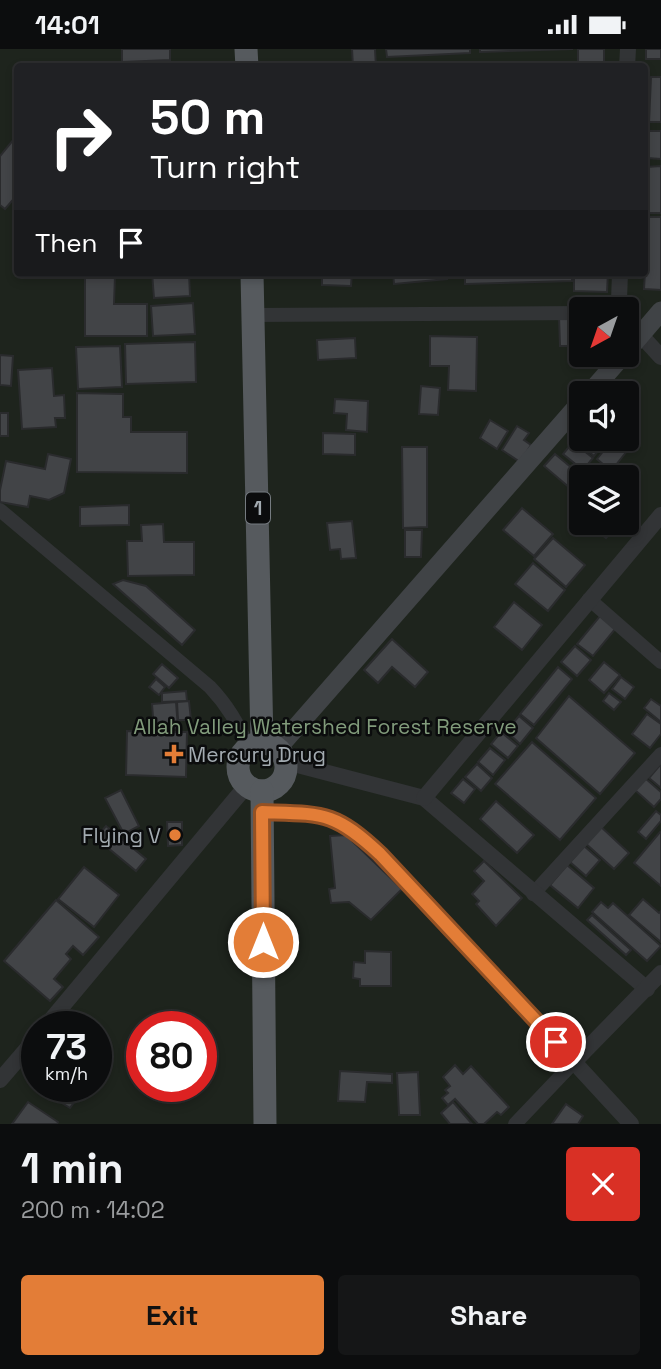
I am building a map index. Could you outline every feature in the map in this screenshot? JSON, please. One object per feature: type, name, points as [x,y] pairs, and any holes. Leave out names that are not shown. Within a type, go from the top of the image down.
[{"type":"highway","name":"1","points":[[252,277],[268,750],[240,759],[239,773],[257,796],[265,1124]]},
{"type":"highway","points":[[257,796],[283,780],[268,750]]},
{"type":"main road","points":[[641,336],[661,311]]},
{"type":"main road","points":[[600,381],[613,367]]},
{"type":"main road","points":[[268,750],[569,415]]},
{"type":"street","points":[[619,297],[620,277]]},
{"type":"street","points":[[254,315],[569,313]]},
{"type":"street","points":[[639,334],[661,357]]},
{"type":"street","points":[[0,510],[210,687],[238,722],[268,750],[424,799],[647,989]]},
{"type":"street","points":[[424,799],[661,515]]},
{"type":"street","points":[[589,599],[661,661]]},
{"type":"street","points":[[533,894],[661,754]]},
{"type":"street","points":[[60,1011],[257,796],[326,816],[355,831],[380,854],[631,1124]]},
{"type":"street","points":[[515,1124],[661,973]]},
{"type":"street","points":[[0,1080],[21,1056]]},
{"type":"green space","name":"Allah Valley Watershed Forest Reserve","points":[[0,49],[661,49],[661,1124],[0,1124]]},
{"type":"building","points":[[122,49],[170,49],[170,60],[122,62]]},
{"type":"building","points":[[352,49],[375,49],[376,63],[353,63]]},
{"type":"building","points":[[386,49],[470,49],[470,53],[387,57]]},
{"type":"building","points":[[480,49],[573,49],[480,52]]},
{"type":"building","points":[[578,49],[604,49],[604,63],[578,63]]},
{"type":"building","points":[[646,49],[661,49],[661,59],[646,59]]},
{"type":"building","points":[[651,77],[661,77],[661,122],[649,122]]},
{"type":"building","points":[[649,131],[661,131],[661,159],[648,158]]},
{"type":"building","points":[[14,139],[14,199],[5,209],[0,205],[0,156]]},
{"type":"building","points":[[661,166],[661,213],[648,213],[648,167]]},
{"type":"building","points":[[648,217],[661,217],[661,290],[644,289],[645,277],[648,277]]},
{"type":"building","points":[[85,277],[115,277],[114,304],[147,304],[147,336],[85,336]]},
{"type":"building","points":[[152,277],[189,277],[190,296],[154,298]]},
{"type":"building","points":[[322,277],[352,277],[351,286],[322,285]]},
{"type":"building","points":[[393,277],[447,277],[447,279],[394,284]]},
{"type":"building","points":[[465,277],[572,277],[572,281],[465,284]]},
{"type":"building","points":[[574,277],[608,277],[607,292],[574,291]]},
{"type":"building","points":[[193,303],[195,334],[153,336],[151,306]]},
{"type":"building","points":[[559,317],[569,317],[569,346],[560,346]]},
{"type":"building","points":[[430,336],[477,337],[476,391],[448,390],[449,366],[430,366]]},
{"type":"building","points":[[355,338],[356,358],[318,360],[317,340]]},
{"type":"building","points":[[195,342],[196,382],[126,384],[125,344]]},
{"type":"building","points":[[120,346],[122,387],[78,389],[76,347]]},
{"type":"building","points":[[0,355],[13,356],[11,386],[0,385]]},
{"type":"building","points":[[52,368],[54,396],[64,395],[65,418],[55,418],[56,427],[22,429],[18,370]]},
{"type":"building","points":[[421,386],[440,388],[438,415],[419,414]]},
{"type":"building","points":[[77,393],[123,394],[123,417],[131,417],[131,432],[187,432],[187,473],[77,472]]},
{"type":"building","points":[[335,399],[368,401],[367,432],[346,430],[347,414],[334,413]]},
{"type":"building","points":[[0,413],[8,413],[8,436],[0,436]]},
{"type":"building","points":[[490,420],[508,431],[497,449],[480,438]]},
{"type":"building","points":[[517,426],[529,433],[524,440],[531,445],[520,462],[502,450]]},
{"type":"building","points":[[323,433],[355,434],[355,455],[323,454]]},
{"type":"building","points":[[402,447],[427,447],[427,527],[403,528]]},
{"type":"building","points":[[569,447],[569,451],[584,451],[593,458],[587,465],[577,465],[563,454]]},
{"type":"building","points":[[603,451],[627,451],[616,465],[604,465],[597,459]]},
{"type":"building","points":[[48,454],[71,459],[64,493],[49,500],[30,496],[28,507],[0,502],[6,461],[45,469]]},
{"type":"building","points":[[555,454],[569,466],[569,487],[544,466]]},
{"type":"building","points":[[129,505],[129,525],[80,526],[80,507]]},
{"type":"building","points":[[522,508],[553,534],[534,556],[503,530]]},
{"type":"building","points":[[352,521],[356,558],[341,559],[340,549],[330,550],[327,523]]},
{"type":"building","points":[[163,524],[164,542],[194,542],[194,575],[128,576],[127,541],[142,541],[141,525]]},
{"type":"building","points":[[405,530],[422,530],[421,557],[405,557]]},
{"type":"building","points":[[553,538],[585,565],[566,587],[534,559]]},
{"type":"building","points":[[533,563],[565,590],[548,611],[515,584]]},
{"type":"building","points":[[123,580],[146,586],[195,630],[182,645],[113,584]]},
{"type":"building","points":[[514,602],[542,625],[522,650],[494,627]]},
{"type":"building","points":[[600,616],[616,628],[593,656],[577,644]]},
{"type":"building","points":[[392,639],[428,672],[415,687],[392,667],[378,683],[364,670]]},
{"type":"building","points":[[575,646],[591,660],[577,676],[561,662]]},
{"type":"building","points":[[604,662],[620,675],[604,693],[589,680]]},
{"type":"building","points":[[162,664],[178,678],[169,688],[153,674]]},
{"type":"building","points":[[558,667],[572,679],[534,725],[520,714]]},
{"type":"building","points":[[621,677],[634,687],[625,699],[612,689]]},
{"type":"building","points":[[156,679],[165,687],[159,695],[149,687]]},
{"type":"building","points":[[186,691],[187,701],[162,702],[162,693]]},
{"type":"building","points":[[609,693],[621,702],[614,710],[603,701]]},
{"type":"building","points":[[569,696],[635,753],[600,794],[536,738]]},
{"type":"building","points":[[651,699],[661,706],[661,722],[644,708]]},
{"type":"building","points":[[189,701],[191,720],[178,720],[177,702]]},
{"type":"building","points":[[176,702],[178,728],[154,730],[152,704]]},
{"type":"building","points":[[647,714],[661,724],[661,734],[650,748],[632,734]]},
{"type":"building","points":[[519,716],[533,728],[520,744],[506,731]]},
{"type":"building","points":[[127,731],[187,732],[186,777],[126,775]]},
{"type":"building","points":[[501,732],[518,746],[508,758],[491,744]]},
{"type":"building","points":[[532,742],[596,798],[560,840],[495,784]]},
{"type":"building","points":[[490,748],[505,760],[493,775],[478,762]]},
{"type":"building","points":[[477,764],[492,778],[481,791],[465,777]]},
{"type":"building","points":[[661,764],[661,788],[649,778]]},
{"type":"building","points":[[645,778],[661,792],[661,799],[654,807],[635,790]]},
{"type":"building","points":[[463,779],[475,789],[464,803],[451,793]]},
{"type":"building","points":[[121,790],[139,826],[124,834],[105,798]]},
{"type":"building","points":[[496,801],[534,835],[517,853],[480,819]]},
{"type":"building","points":[[656,811],[661,815],[661,821],[646,839],[638,832]]},
{"type":"building","points":[[167,822],[182,822],[182,845],[168,846]]},
{"type":"building","points":[[599,825],[629,853],[614,869],[584,842]]},
{"type":"building","points":[[106,826],[146,859],[136,871],[96,838]]},
{"type":"building","points":[[661,833],[661,886],[634,863]]},
{"type":"building","points":[[346,835],[402,889],[371,920],[349,902],[331,903],[329,889],[335,888],[330,836]]},
{"type":"building","points":[[584,846],[600,860],[586,876],[570,862]]},
{"type":"building","points":[[484,861],[522,898],[496,926],[476,904],[479,901],[472,894],[484,881],[474,871]]},
{"type":"building","points":[[567,865],[594,888],[578,908],[550,885]]},
{"type":"building","points":[[84,867],[119,895],[94,927],[58,899]]},
{"type":"building","points":[[643,899],[659,913],[661,911],[661,942],[629,915]]},
{"type":"building","points":[[56,900],[99,937],[83,955],[73,946],[66,954],[71,959],[54,979],[63,987],[50,1001],[4,961]]},
{"type":"building","points":[[601,902],[608,908],[613,903],[661,946],[647,961],[592,912]]},
{"type":"building","points":[[592,915],[631,950],[626,955],[587,920]]},
{"type":"building","points":[[365,951],[391,952],[391,986],[360,986],[360,979],[353,978],[354,962],[365,963]]},
{"type":"building","points":[[455,1065],[463,1074],[471,1066],[509,1107],[501,1115],[497,1112],[484,1124],[478,1124],[455,1099],[448,1105],[442,1098],[448,1093],[445,1090],[450,1086],[443,1077]]},
{"type":"building","points":[[340,1071],[392,1074],[392,1083],[367,1082],[365,1102],[338,1101]]},
{"type":"building","points":[[418,1072],[420,1115],[399,1115],[397,1073]]},
{"type":"building","points":[[28,1102],[58,1122],[57,1124],[12,1124]]},
{"type":"building","points":[[60,1102],[74,1102],[70,1108]]},
{"type":"building","points":[[453,1102],[472,1124],[450,1124],[441,1113]]},
{"type":"building","points":[[566,1104],[583,1116],[578,1124],[552,1124]]},
{"type":"place","name":"Mercury Drug","points":[[174,754]]},
{"type":"place","name":"Flying V","points":[[175,835]]},
{"type":"route","points":[[263,942],[262,812],[326,816],[355,831],[380,854],[556,1042]]}]
